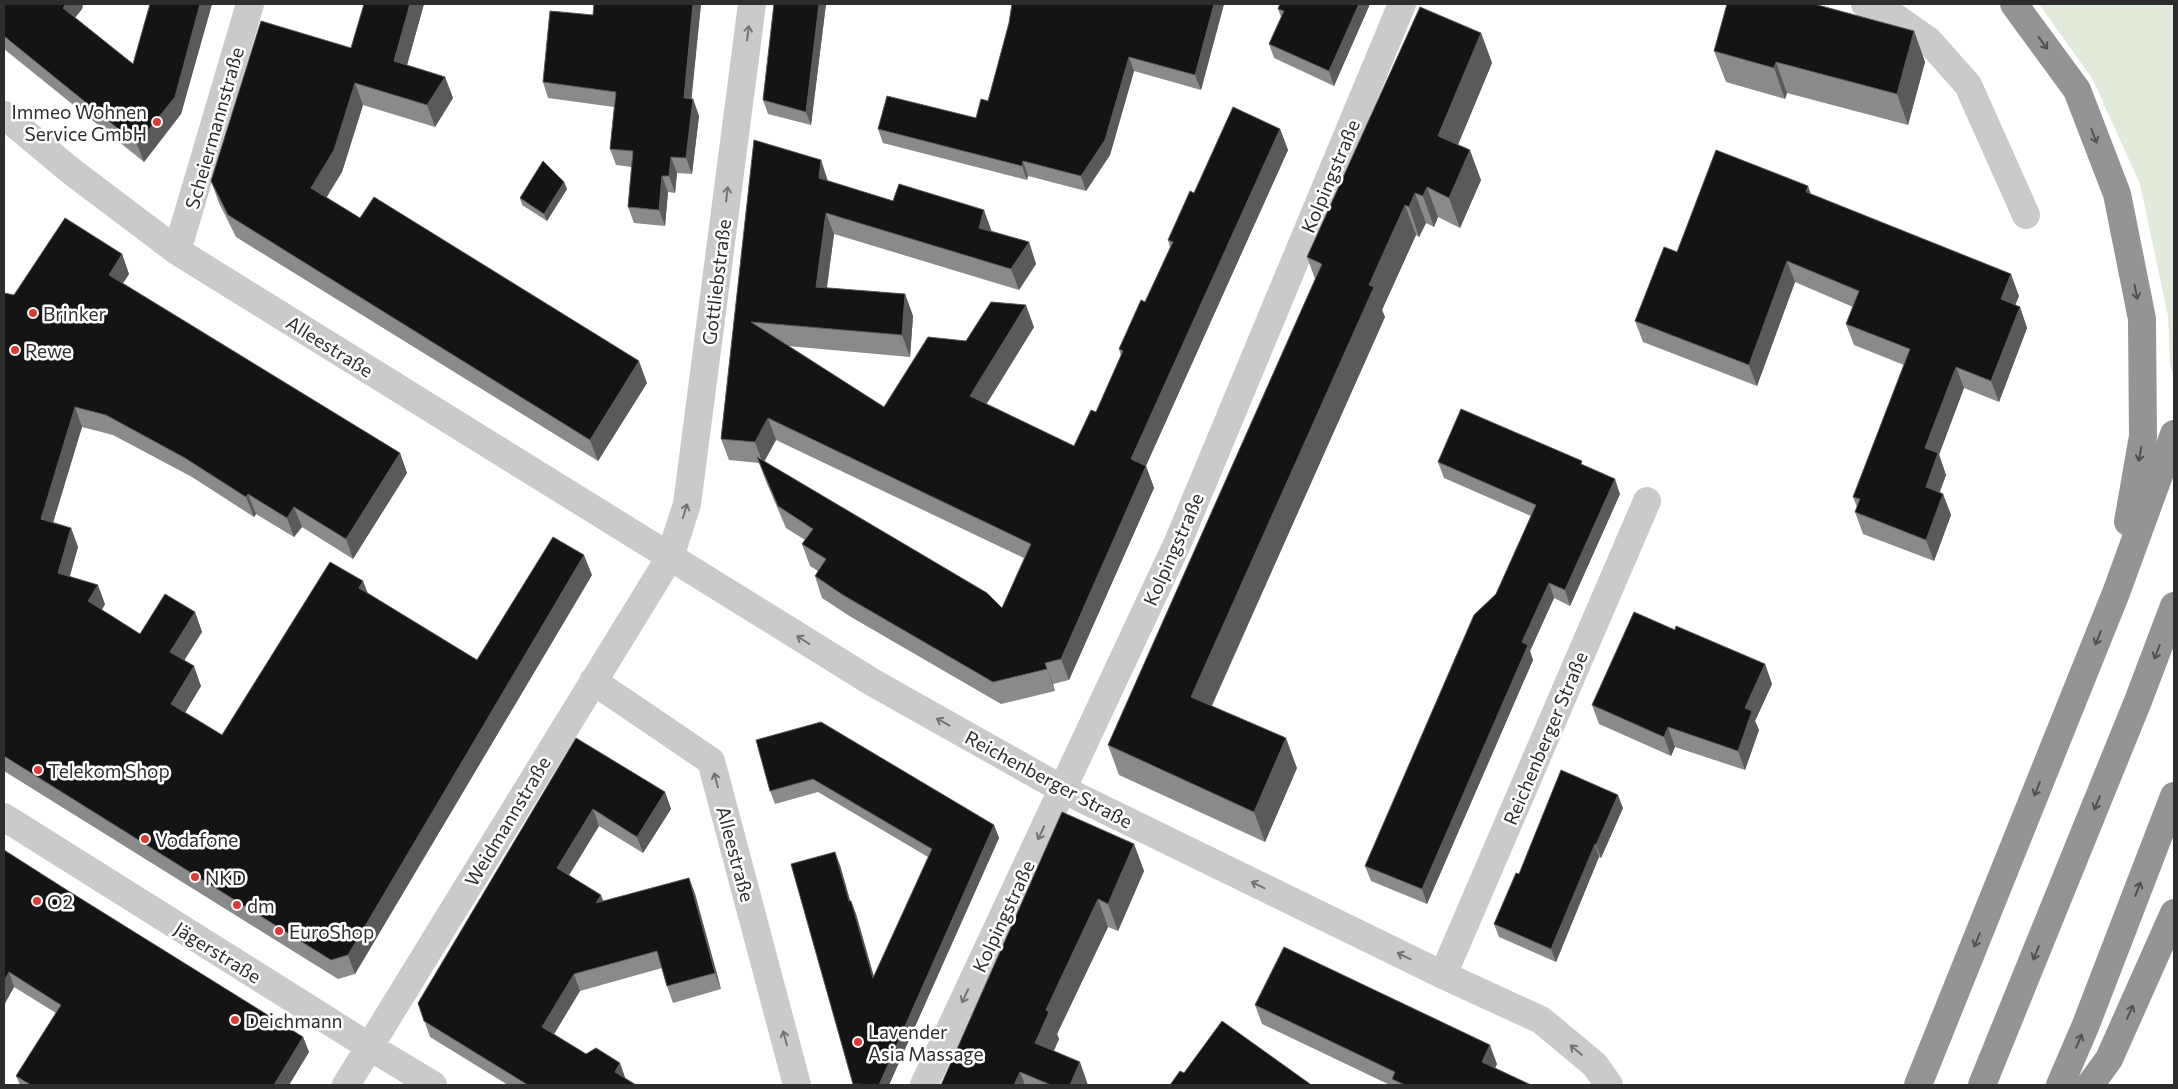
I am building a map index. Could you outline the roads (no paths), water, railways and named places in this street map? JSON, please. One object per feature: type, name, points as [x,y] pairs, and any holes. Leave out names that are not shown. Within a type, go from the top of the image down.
[{"type":"highway","points":[[2014,4],[2076,90],[2117,194],[2142,319],[2143,436],[2116,593]]},
{"type":"highway","points":[[1918,1085],[2116,593],[2174,434]]},
{"type":"highway","points":[[1982,1085],[2135,710],[2174,606]]},
{"type":"highway","points":[[2060,1085],[2085,1027],[2174,796]]},
{"type":"highway","points":[[2090,1085],[2108,1059],[2174,913]]},
{"type":"street","name":"Scheiermannstraße","points":[[177,251],[250,4]]},
{"type":"street","name":"Gottliebstraße","points":[[670,557],[688,504],[752,4]]},
{"type":"street","name":"Kolpingstraße","points":[[924,1085],[1178,542],[1402,4]]},
{"type":"street","points":[[1865,4],[1882,8],[1929,41],[1968,85],[2026,215]]},
{"type":"street","name":"Alleestraße","points":[[8,128],[70,171],[177,251],[670,557]]},
{"type":"street","name":"Reichenberger Straße","points":[[1443,975],[1647,501]]},
{"type":"street","name":"Weidmannstraße","points":[[346,1085],[670,557]]},
{"type":"street","name":"Reichenberger Straße","points":[[670,557],[872,682],[1062,788],[1443,975],[1541,1020],[1595,1065],[1609,1085]]},
{"type":"street","name":"Alleestraße","points":[[593,681],[711,761],[797,1085]]},
{"type":"street","name":"Jägerstraße","points":[[4,816],[433,1085]]},
{"type":"place","name":"Immeo Wohnen Service GmbH","points":[[157,122]]},
{"type":"place","name":"Brinker","points":[[33,313]]},
{"type":"place","name":"Rewe","points":[[15,350]]},
{"type":"place","name":"Telekom Shop","points":[[38,770]]},
{"type":"place","name":"Vodafone","points":[[145,839]]},
{"type":"place","name":"NKD","points":[[195,877]]},
{"type":"place","name":"O2","points":[[37,901]]},
{"type":"place","name":"dm","points":[[237,905]]},
{"type":"place","name":"EuroShop","points":[[279,931]]},
{"type":"place","name":"Deichmann","points":[[235,1020]]},
{"type":"place","name":"Lavender Asia Massage","points":[[858,1042]]}]
